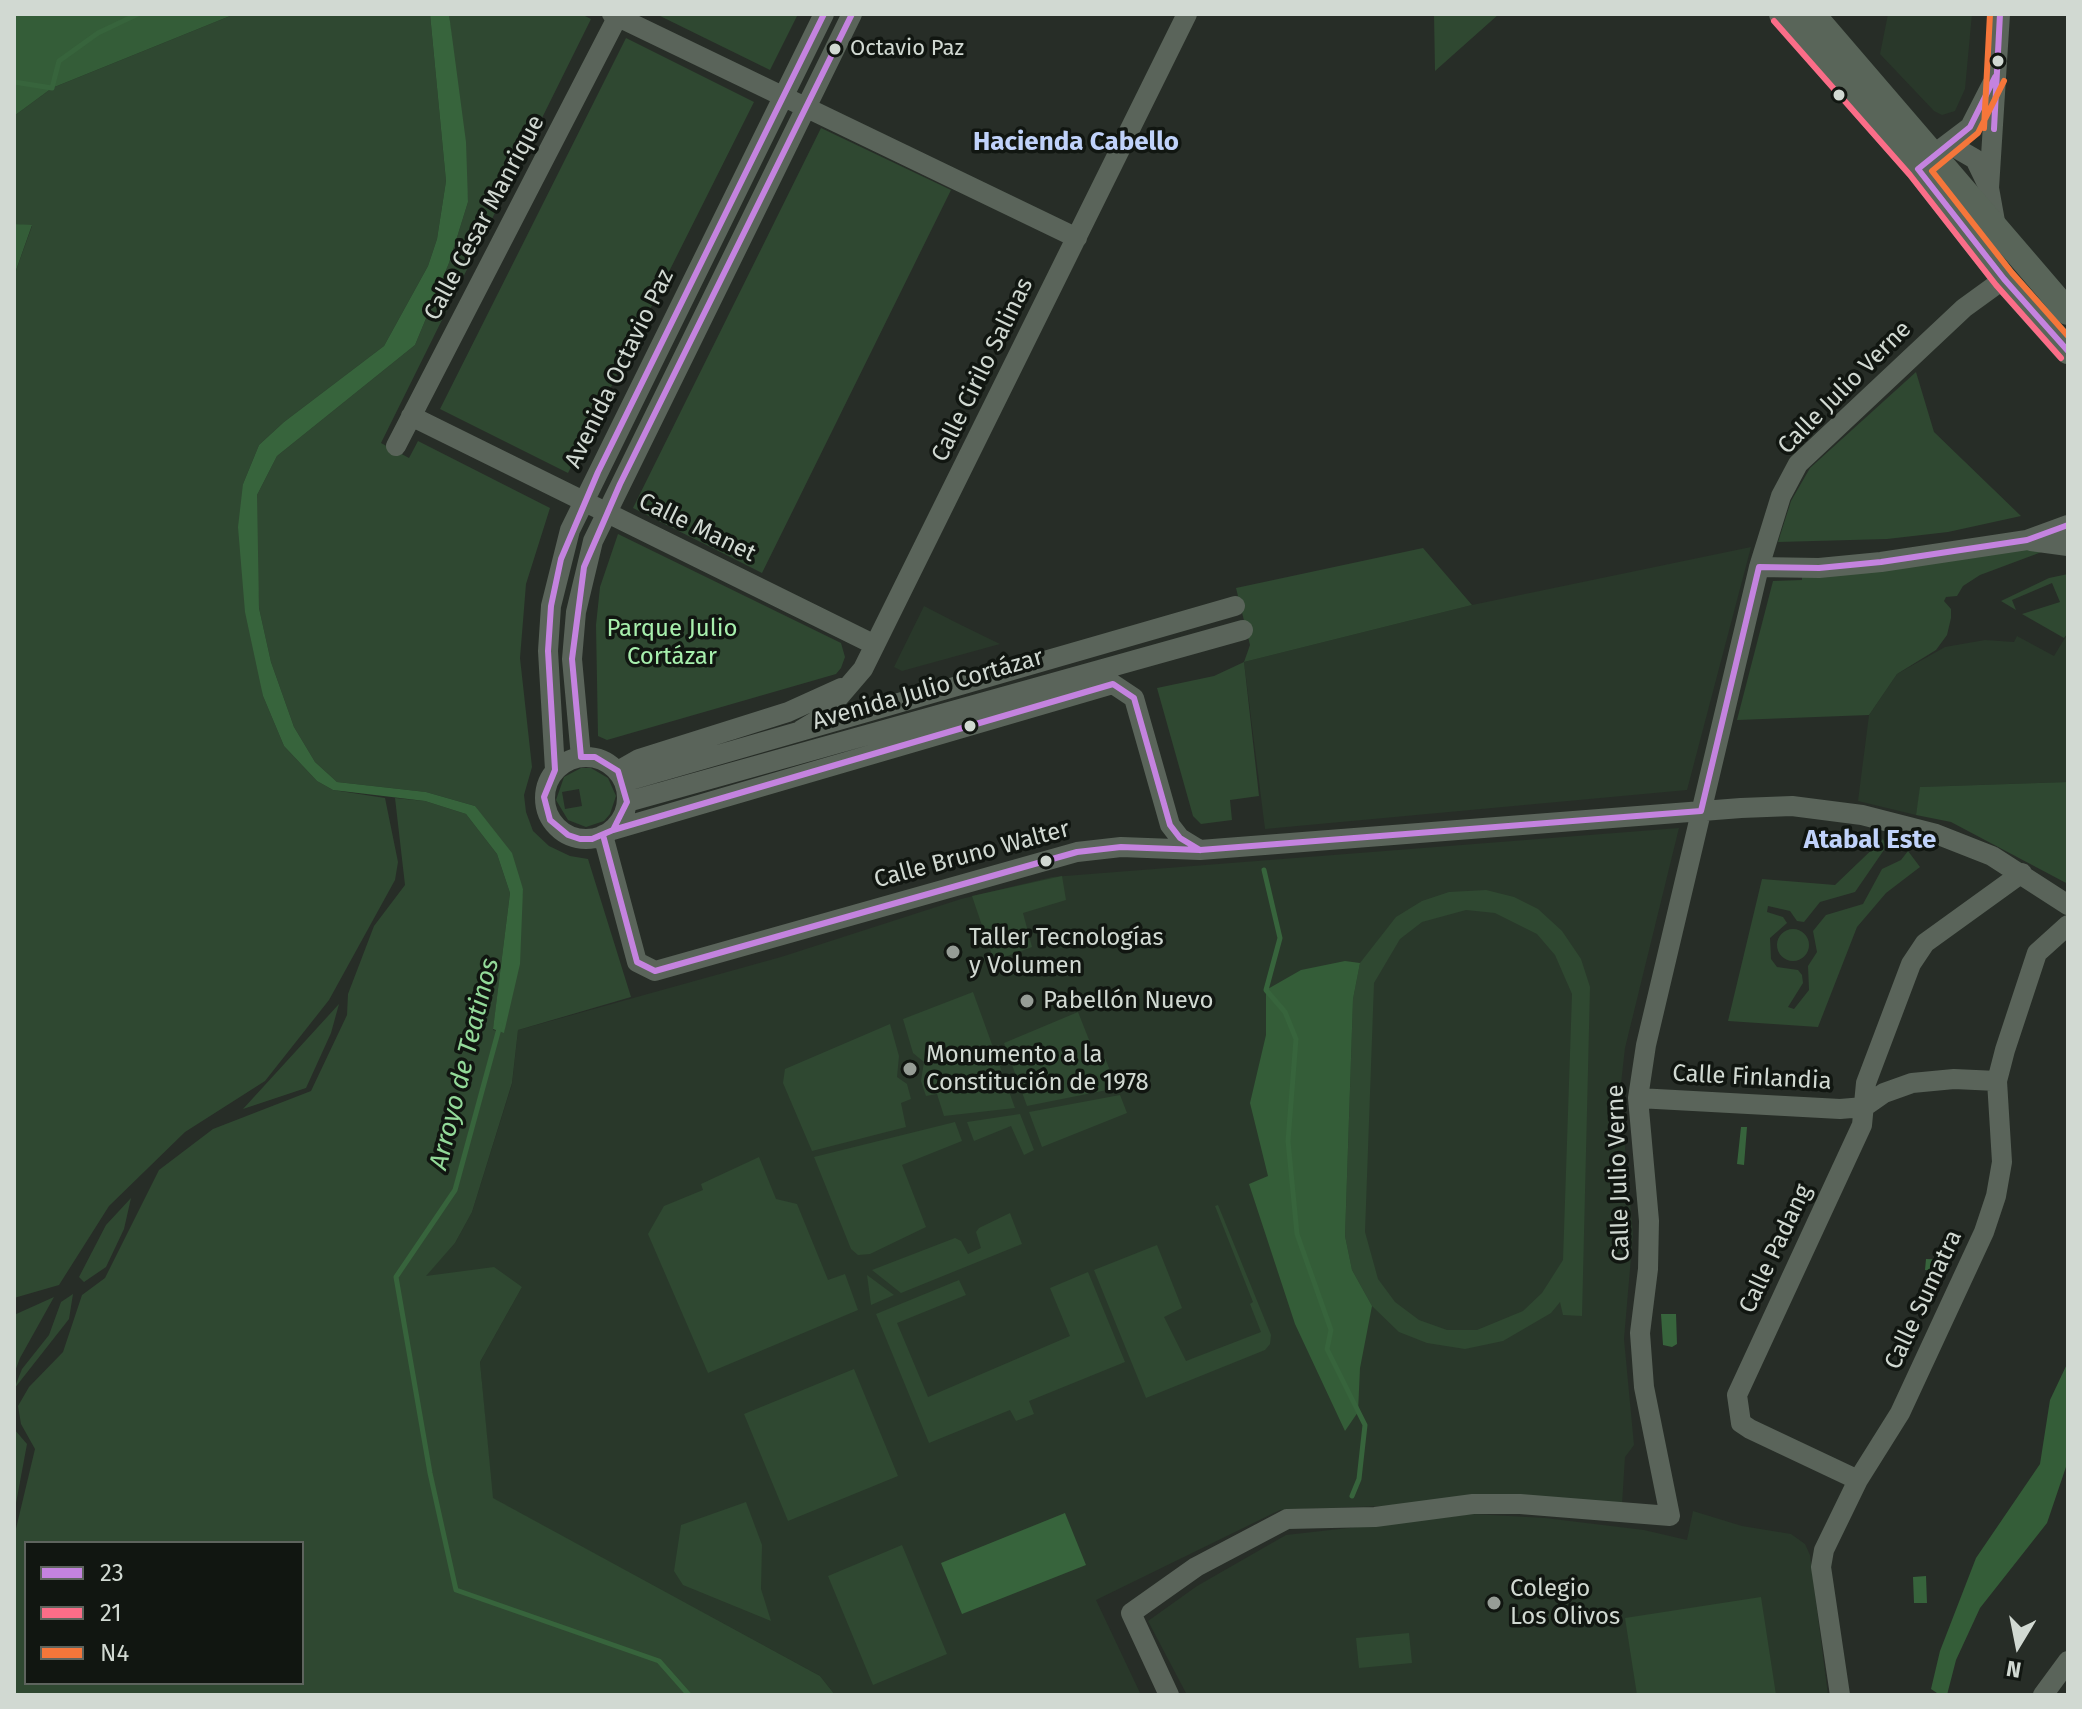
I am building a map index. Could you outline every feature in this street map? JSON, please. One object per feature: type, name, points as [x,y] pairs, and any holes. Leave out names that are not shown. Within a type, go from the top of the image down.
[{"type":"main road","points":[[1782,14],[1933,156],[2004,279],[2068,351]]},
{"type":"main road","points":[[1812,14],[2068,312]]},
{"type":"street","name":"Avenida Octavio Paz","points":[[555,770],[548,651],[551,606],[570,530],[824,14]]},
{"type":"street","points":[[581,757],[572,659],[584,567],[606,513],[852,14]]},
{"type":"street","name":"Calle Cirilo Salinas","points":[[801,730],[821,718],[855,680],[875,645],[1187,14]]},
{"type":"street","points":[[1996,227],[1989,188],[2000,14]]},
{"type":"street","points":[[616,15],[1077,238]]},
{"type":"street","name":"Calle César Manrique","points":[[396,446],[616,15]]},
{"type":"street","points":[[1933,156],[1970,127],[1995,77]]},
{"type":"street","points":[[1933,156],[1975,159],[1989,188]]},
{"type":"street","name":"Calle Julio Verne","points":[[1169,1695],[1131,1613],[1196,1567],[1287,1519],[1375,1517],[1489,1504],[1670,1516],[1644,1387],[1640,1333],[1648,1269],[1649,1221],[1638,1098],[1646,1045],[1759,567],[1781,496],[1798,464],[1964,308],[2004,279]]},
{"type":"street","name":"Calle Manet","points":[[411,416],[875,645]]},
{"type":"street","points":[[1759,567],[1819,568],[1881,562],[2027,540],[2068,525]]},
{"type":"street","points":[[2027,540],[2068,546]]},
{"type":"street","name":"Avenida Julio Cortázar","points":[[623,785],[801,730],[1235,606]]},
{"type":"street","name":"Avenida Julio Cortázar","points":[[623,785],[1243,630]]},
{"type":"street","name":"Avenida Julio Cortázar","points":[[623,785],[639,759],[788,712],[855,680]]},
{"type":"street","name":"Avenida Julio Cortázar","points":[[608,832],[1113,684],[1134,698],[1170,825]]},
{"type":"street","points":[[581,757],[595,757],[623,785],[608,832],[580,839],[568,835],[550,820],[544,797],[555,770],[581,757]]},
{"type":"street","name":"Calle Bruno Walter","points":[[608,832],[637,962],[655,971],[1077,852],[1146,847],[1200,850],[1792,806],[1862,815],[1936,834],[1992,856],[2068,905]]},
{"type":"street","points":[[1146,847],[1162,838],[1170,825],[1180,838],[1200,850]]},
{"type":"street","points":[[1864,1107],[1866,1083],[1911,964],[1925,943],[2022,873]]},
{"type":"street","name":"Calle Sumatra","points":[[1840,1695],[1821,1567],[1830,1532],[1900,1413],[1988,1220],[2002,1162],[1997,1081],[2037,953],[2068,925]]},
{"type":"street","points":[[1864,1107],[1884,1093],[1912,1083],[1954,1079],[1997,1081]]},
{"type":"street","name":"Calle Finlandia","points":[[1638,1098],[1840,1109],[1864,1107]]},
{"type":"street","name":"Calle Padang","points":[[1858,1480],[1741,1423],[1737,1395],[1862,1125],[1864,1107]]},
{"type":"street","points":[[2043,1695],[2068,1661]]},
{"type":"shaded area","points":[[14,14],[235,14],[52,88],[14,116]]},
{"type":"shaded area","points":[[430,14],[449,14],[466,142],[468,202],[449,263],[415,345],[277,456],[257,495],[259,608],[271,662],[294,727],[315,762],[337,782],[426,792],[475,806],[512,853],[523,889],[520,964],[504,1033],[493,1029],[510,893],[497,854],[466,814],[425,801],[333,790],[317,781],[284,746],[263,696],[245,612],[238,527],[243,484],[259,445],[284,422],[384,346],[428,266],[437,239],[446,181]]},
{"type":"shaded area","points":[[1888,14],[1972,14],[1965,89],[1955,111],[1942,115],[1934,111],[1880,54]]},
{"type":"shaded area","points":[[14,224],[32,225],[14,276]]},
{"type":"shaded area","points":[[1751,547],[1687,790],[1265,829],[1244,662],[1472,605]]},
{"type":"shaded area","points":[[924,606],[1000,644],[902,671],[894,667]]},
{"type":"shaded area","points":[[2068,633],[2068,782],[1921,787],[1916,815],[1858,801],[1869,715],[1897,674],[1945,647],[1985,640],[2014,642],[2017,636],[2054,656]]},
{"type":"shaded area","points":[[1679,828],[1625,1048],[1620,1093],[1633,1234],[1624,1339],[1634,1445],[1625,1457],[1622,1505],[1406,1505],[1280,1510],[1096,1600],[1141,1695],[835,1695],[820,1676],[492,1498],[480,1362],[522,1287],[425,1276],[455,1243],[472,1212],[512,1084],[518,1030],[781,957],[961,899],[1052,877]]},
{"type":"shaded area","points":[[1345,961],[1360,963],[1353,999],[1345,1236],[1352,1270],[1372,1306],[1360,1368],[1358,1412],[1345,1431],[1295,1324],[1249,1184],[1268,1176],[1250,1103],[1266,1035],[1266,990],[1301,970]]},
{"type":"shaded area","points":[[1741,1127],[1747,1127],[1744,1165],[1737,1164]]},
{"type":"shaded area","points":[[1926,1259],[1949,1260],[1949,1271],[1925,1270]]},
{"type":"shaded area","points":[[1661,1314],[1676,1314],[1677,1344],[1672,1347],[1663,1345]]},
{"type":"shaded area","points":[[2068,1362],[2068,1461],[2047,1523],[1980,1608],[1956,1660],[1947,1695],[1940,1695],[1931,1689],[1940,1651],[1976,1558],[2040,1464],[2050,1400]]},
{"type":"shaded area","name":"Colegio Los Olivos","points":[[1693,1511],[1742,1526],[1791,1534],[1805,1544],[1810,1555],[1828,1695],[1187,1695],[1148,1621],[1197,1586],[1286,1535],[1473,1514],[1545,1518],[1644,1530],[1687,1540]]},
{"type":"shaded area","points":[[1065,1513],[1086,1565],[962,1614],[941,1563]]},
{"type":"shaded area","points":[[1926,1576],[1927,1603],[1914,1603],[1913,1577]]},
{"type":"green space","points":[[235,14],[430,14],[446,181],[437,239],[428,266],[384,346],[284,422],[259,445],[243,484],[263,696],[284,746],[317,781],[333,790],[385,798],[398,862],[395,880],[329,1000],[265,1081],[185,1132],[109,1206],[59,1285],[14,1298],[14,276],[32,226],[14,224],[14,116],[52,88]]},
{"type":"green space","points":[[449,14],[581,14],[591,19],[381,443],[409,458],[418,441],[550,508],[526,584],[520,658],[532,767],[524,795],[526,812],[533,831],[549,846],[570,856],[588,859],[631,997],[518,1030],[512,1083],[472,1212],[455,1243],[426,1276],[494,1267],[522,1287],[480,1362],[493,1498],[820,1676],[835,1695],[14,1695],[14,1537],[35,1449],[21,1424],[18,1406],[29,1387],[63,1352],[82,1295],[105,1278],[159,1170],[213,1129],[311,1091],[347,1015],[348,994],[374,926],[405,885],[395,798],[425,801],[466,814],[497,854],[510,893],[493,1030],[504,1032],[523,889],[475,806],[426,792],[337,782],[315,762],[294,727],[271,662],[259,608],[257,495],[277,456],[415,345],[449,263],[468,202]]},
{"type":"green space","points":[[656,14],[798,14],[770,70]]},
{"type":"green space","points":[[1434,14],[1499,14],[1435,71]]},
{"type":"green space","points":[[626,38],[754,102],[568,473],[440,409]]},
{"type":"green space","points":[[821,128],[951,190],[762,573],[633,508]]},
{"type":"green space","points":[[1916,372],[1934,432],[2021,516],[1948,532],[1887,539],[1778,542],[1791,501],[1810,468]]},
{"type":"green space","name":"Parque Julio Cortázar","points":[[618,534],[841,643],[845,657],[841,668],[836,674],[607,740],[598,736],[596,625],[600,587]]},
{"type":"green space","points":[[1423,548],[1472,605],[1244,662],[1250,645],[1236,588]]},
{"type":"green space","points":[[2024,548],[2047,550],[1980,575],[1963,586],[1957,596],[1946,597],[1944,601],[1951,609],[1947,635],[1936,650],[1897,674],[1869,715],[1737,720],[1773,581],[1802,580],[1802,576]]},
{"type":"green space","points":[[2068,574],[2068,633],[2064,638],[2022,614],[2060,602],[2052,583],[2012,600],[2016,610],[2001,601],[2049,578]]},
{"type":"green space","points":[[1244,662],[1259,796],[1230,800],[1232,820],[1201,824],[1193,816],[1157,688],[1214,676]]},
{"type":"green space","points":[[581,768],[591,768],[608,778],[616,796],[604,821],[586,827],[568,820],[556,800],[564,777]],"holes":[[[579,789],[582,806],[565,809],[562,792]]]},
{"type":"green space","points":[[2068,782],[2068,884],[1951,822],[1916,815],[1920,787]]},
{"type":"green space","points":[[1883,839],[1886,847],[1855,892],[1820,902],[1804,922],[1797,921],[1790,911],[1768,906],[1767,912],[1783,917],[1787,923],[1770,938],[1771,959],[1777,967],[1798,970],[1802,975],[1803,983],[1788,1007],[1794,1009],[1809,990],[1808,966],[1817,952],[1813,931],[1826,915],[1863,904],[1882,869],[1901,860],[1908,851],[1920,867],[1886,893],[1857,927],[1818,1027],[1728,1021],[1762,879],[1835,885]]},
{"type":"green space","points":[[1062,876],[1066,900],[1023,913],[1032,947],[994,961],[972,896]]},
{"type":"green space","points":[[1486,890],[1514,897],[1538,909],[1562,931],[1581,959],[1590,987],[1582,1316],[1563,1315],[1560,1302],[1551,1313],[1503,1341],[1465,1349],[1427,1343],[1399,1332],[1372,1306],[1352,1270],[1345,1236],[1353,999],[1360,963],[1396,917],[1422,901],[1449,892]],"holes":[[[1466,910],[1495,913],[1537,934],[1555,955],[1572,994],[1563,1260],[1542,1293],[1523,1311],[1477,1330],[1447,1330],[1419,1320],[1395,1302],[1378,1279],[1365,1232],[1374,983],[1400,939],[1422,922]]]},
{"type":"green space","points":[[1793,929],[1804,934],[1809,945],[1804,956],[1793,961],[1782,956],[1777,945],[1782,934]]},
{"type":"green space","points":[[973,992],[1015,1108],[944,1116],[937,1094],[926,1096],[921,1081],[924,1062],[913,1053],[903,1019]]},
{"type":"green space","points":[[339,1004],[331,1033],[306,1088],[243,1109]]},
{"type":"green space","points":[[1078,1012],[1097,1060],[1105,1058],[1117,1088],[1027,1106],[1004,1043]]},
{"type":"green space","points":[[890,1024],[899,1056],[897,1077],[907,1084],[911,1099],[901,1103],[906,1127],[812,1151],[783,1083],[785,1069]]},
{"type":"green space","points":[[1120,1095],[1127,1113],[1042,1147],[1029,1112]]},
{"type":"green space","points":[[1020,1114],[1034,1150],[1024,1155],[1011,1126],[974,1141],[967,1122]]},
{"type":"green space","points":[[955,1122],[962,1141],[902,1165],[926,1227],[870,1254],[858,1255],[851,1249],[814,1157]]},
{"type":"green space","points":[[759,1157],[776,1199],[797,1204],[828,1280],[845,1274],[858,1310],[708,1373],[648,1234],[664,1206],[703,1190],[701,1184]]},
{"type":"green space","points":[[131,1198],[124,1229],[106,1267],[84,1282],[79,1277],[106,1225]]},
{"type":"green space","points":[[1218,1205],[1271,1335],[1270,1344],[1265,1350],[1146,1398],[1094,1270],[1157,1245],[1182,1308],[1164,1317],[1186,1361],[1261,1332],[1250,1304],[1253,1302],[1215,1206]]},
{"type":"green space","points":[[1010,1213],[1022,1244],[901,1293],[872,1270],[955,1238],[961,1241],[968,1254],[981,1248],[976,1232],[979,1228]]},
{"type":"green space","points":[[1088,1272],[1125,1362],[1029,1401],[1034,1414],[1016,1421],[1010,1410],[929,1443],[876,1314],[959,1280],[966,1295],[897,1323],[928,1397],[1070,1336],[1050,1288]]},
{"type":"green space","points":[[867,1275],[894,1295],[871,1305]]},
{"type":"green space","points":[[73,1294],[69,1319],[14,1389],[22,1369],[49,1335],[61,1302]]},
{"type":"green space","points":[[54,1297],[20,1358],[14,1374],[14,1315]]},
{"type":"green space","points":[[854,1369],[898,1476],[788,1521],[744,1414]]},
{"type":"green space","points":[[14,1429],[27,1444],[14,1514]]},
{"type":"green space","points":[[746,1502],[762,1545],[761,1589],[771,1621],[683,1585],[674,1571],[681,1525]]},
{"type":"green space","points":[[902,1545],[947,1654],[873,1685],[828,1576]]},
{"type":"green space","points":[[1761,1597],[1776,1695],[1637,1695],[1625,1618]]},
{"type":"green space","points":[[1409,1633],[1412,1663],[1359,1668],[1356,1638]]},
{"type":"waterway","points":[[14,82],[52,88],[59,61],[98,33],[138,14]]},
{"type":"waterway","points":[[1264,870],[1280,938],[1266,990],[1285,1012],[1296,1039],[1288,1141],[1297,1234],[1331,1330],[1327,1349],[1365,1425],[1359,1479],[1352,1496]]},
{"type":"waterway","name":"Arroyo de Teatinos","points":[[500,1025],[455,1190],[396,1277],[430,1473],[456,1590],[659,1661],[689,1695]]},
{"type":"transit line","name":"23","points":[[824,14],[598,472],[561,559],[551,606],[548,651],[555,770],[544,797],[550,820],[568,835],[580,839],[592,839],[613,830],[627,802],[618,771],[595,757],[581,757],[572,659],[584,567],[620,484],[852,14]]},
{"type":"transit line","name":"N4","points":[[1984,128],[1990,14]]},
{"type":"transit line","name":"23","points":[[1994,129],[2000,14]]},
{"type":"transit line","name":"21","points":[[1774,21],[1910,175],[1996,285],[2061,358]]},
{"type":"transit line","name":"23","points":[[1995,77],[1970,127],[1918,169],[2004,279],[2068,351]]},
{"type":"transit line","name":"N4","points":[[2004,81],[1978,133],[1932,171],[2012,273],[2068,336]]},
{"type":"transit line","name":"23","points":[[603,835],[637,962],[655,971],[1077,852],[1121,847],[1200,850],[1701,811],[1759,567],[1819,568],[1881,562],[2027,540],[2068,525]]},
{"type":"transit line","name":"23","points":[[613,830],[1113,684],[1134,698],[1170,825],[1180,838],[1200,850]]},
{"type":"place","name":"Octavio Paz","points":[[835,49]]},
{"type":"place","name":"Taller Tecnologías y Volumen","points":[[953,952]]},
{"type":"place","name":"Pabellón Nuevo","points":[[1027,1001]]},
{"type":"place","name":"Monumento a la Constitución de 1978","points":[[910,1069]]},
{"type":"place","name":"Colegio Los Olivos","points":[[1494,1603]]},
{"type":"district","name":"Hacienda Cabello","points":[[1076,143]]},
{"type":"district","name":"Atabal Este","points":[[1870,841]]}]
